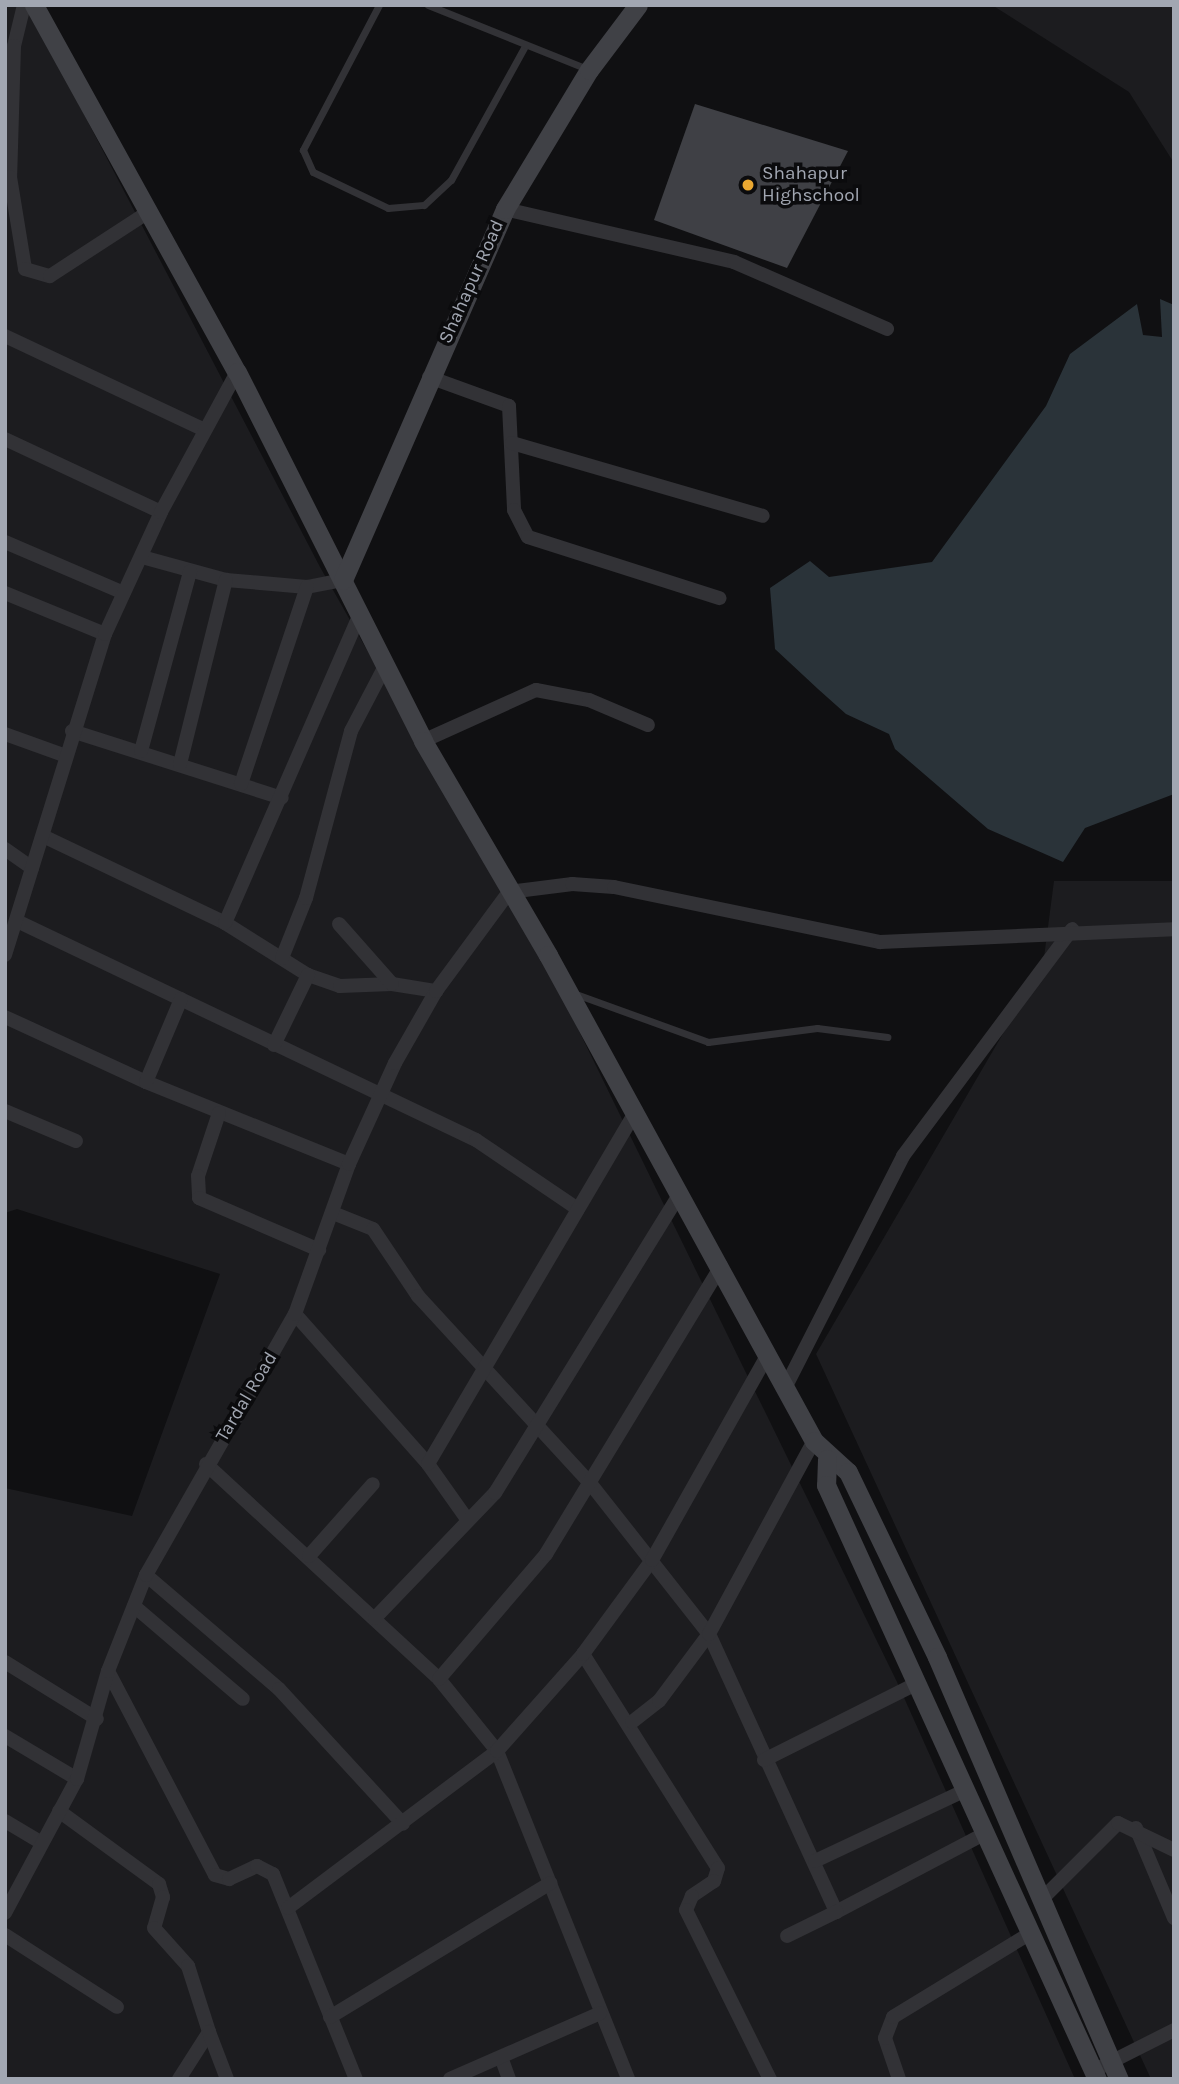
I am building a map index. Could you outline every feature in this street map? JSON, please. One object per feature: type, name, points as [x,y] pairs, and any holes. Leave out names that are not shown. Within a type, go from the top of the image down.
[{"type":"main road","points":[[34,5],[145,214],[237,372],[361,612],[422,741],[636,1111],[814,1441],[827,1459],[848,1472],[1116,2070]]},
{"type":"main road","name":"Shahapur Road","points":[[343,580],[429,377],[505,209],[589,70],[638,5]]},
{"type":"main road","points":[[827,1459],[826,1485],[1095,2075]]},
{"type":"street","points":[[24,5],[14,47],[10,177],[25,270],[50,276],[145,214]]},
{"type":"street","points":[[505,209],[734,262],[887,329]]},
{"type":"street","points":[[5,336],[205,429]]},
{"type":"street","points":[[5,955],[19,922],[32,868],[45,837],[72,731],[105,634],[161,512],[237,372]]},
{"type":"street","points":[[429,377],[509,406],[514,510],[527,537],[719,598]]},
{"type":"street","points":[[5,439],[161,512]]},
{"type":"street","points":[[512,443],[763,516]]},
{"type":"street","points":[[5,542],[124,593]]},
{"type":"street","points":[[142,556],[190,572],[226,580],[307,587],[343,580]]},
{"type":"street","points":[[141,751],[190,572]]},
{"type":"street","points":[[180,764],[226,580]]},
{"type":"street","points":[[241,784],[307,587]]},
{"type":"street","points":[[5,593],[105,634]]},
{"type":"street","points":[[225,923],[282,798],[361,612]]},
{"type":"street","points":[[282,958],[306,898],[351,731],[386,664]]},
{"type":"street","points":[[422,741],[536,691],[589,700],[649,724]]},
{"type":"street","points":[[72,731],[282,798]]},
{"type":"street","points":[[5,734],[66,756]]},
{"type":"street","points":[[45,837],[225,923],[308,975],[356,988],[392,984],[436,991]]},
{"type":"street","points":[[5,849],[32,868]]},
{"type":"street","points":[[509,892],[572,884],[614,887],[880,942],[926,944],[1072,929],[1174,929]]},
{"type":"street","name":"Tardal Road","points":[[5,1913],[77,1779],[97,1719],[108,1671],[146,1575],[206,1464],[295,1314],[349,1164],[381,1094],[436,991],[509,892]]},
{"type":"street","points":[[19,922],[476,1140],[578,1209]]},
{"type":"street","points":[[339,924],[392,984]]},
{"type":"street","points":[[786,1386],[903,1156],[1072,929]]},
{"type":"street","points":[[274,1045],[308,975]]},
{"type":"street","points":[[146,1082],[181,999]]},
{"type":"street","points":[[5,1017],[146,1082],[349,1164]]},
{"type":"street","points":[[5,1111],[76,1141]]},
{"type":"street","points":[[428,1464],[486,1374],[636,1111]]},
{"type":"street","points":[[219,1113],[198,1176],[199,1198],[319,1250]]},
{"type":"street","points":[[374,1618],[495,1493],[539,1427],[679,1195]]},
{"type":"street","points":[[333,1213],[373,1229],[418,1296],[486,1374],[590,1483],[709,1634],[764,1760],[815,1861],[836,1912]]},
{"type":"street","points":[[439,1679],[546,1555],[721,1266]]},
{"type":"street","points":[[295,1314],[428,1464],[467,1519]]},
{"type":"street","points":[[288,1908],[497,1751],[583,1654],[652,1560],[767,1356]]},
{"type":"street","points":[[632,1722],[666,1693],[709,1634],[814,1441]]},
{"type":"street","points":[[206,1464],[309,1556],[439,1679],[497,1751],[628,2079]]},
{"type":"street","points":[[309,1556],[373,1484]]},
{"type":"street","points":[[146,1575],[279,1689],[403,1824]]},
{"type":"street","points":[[134,1606],[243,1699]]},
{"type":"street","points":[[583,1654],[632,1722],[718,1868],[714,1881],[692,1896],[686,1910],[770,2079]]},
{"type":"street","points":[[5,1662],[97,1719]]},
{"type":"street","points":[[108,1671],[215,1875],[229,1879],[267,1867],[288,1908],[356,2079]]},
{"type":"street","points":[[764,1760],[916,1684]]},
{"type":"street","points":[[5,1736],[77,1779]]},
{"type":"street","points":[[815,1861],[964,1791]]},
{"type":"street","points":[[59,1811],[159,1884],[163,1897],[153,1928],[188,1966],[227,2079]]},
{"type":"street","points":[[5,1821],[42,1843]]},
{"type":"street","points":[[1041,1900],[1112,1826],[1136,1828],[1174,1850]]},
{"type":"street","points":[[1136,1828],[1174,1918]]},
{"type":"street","points":[[787,1936],[984,1834]]},
{"type":"street","points":[[330,2017],[550,1883]]},
{"type":"street","points":[[899,2079],[885,2038],[893,2017],[1029,1934]]},
{"type":"street","points":[[5,1935],[117,2007]]},
{"type":"street","points":[[450,2079],[600,2013]]},
{"type":"street","points":[[1095,2075],[1116,2070],[1174,2030]]},
{"type":"street","points":[[179,2079],[209,2032]]},
{"type":"street","points":[[501,2057],[509,2079]]},
{"type":"lane","points":[[379,5],[303,150],[313,172],[388,208],[424,205],[451,180],[525,46]]},
{"type":"lane","points":[[428,5],[589,70]]},
{"type":"lane","points":[[569,992],[708,1042],[806,1028],[887,1037]]},
{"type":"shaded area","points":[[5,5],[27,5],[320,567],[559,990],[897,1682],[1075,2079],[5,2079],[5,1488],[132,1516],[220,1274],[17,1209],[5,1213]]},
{"type":"shaded area","points":[[992,5],[1174,5],[1174,163],[1129,92]]},
{"type":"shaded area","points":[[1160,299],[1174,305],[1174,794],[1085,828],[1063,862],[988,829],[895,749],[889,734],[846,714],[775,649],[770,588],[810,561],[829,577],[932,562],[1046,406],[1070,354],[1137,304],[1143,335],[1162,337]]},
{"type":"shaded area","points":[[1054,881],[1174,881],[1174,2079],[1151,2079],[816,1354],[1043,965]]},
{"type":"building","name":"Shahapur Highschool","points":[[695,104],[848,151],[787,268],[654,220]]},
{"type":"place","name":"Shahapur Highschool","points":[[748,185]]}]
